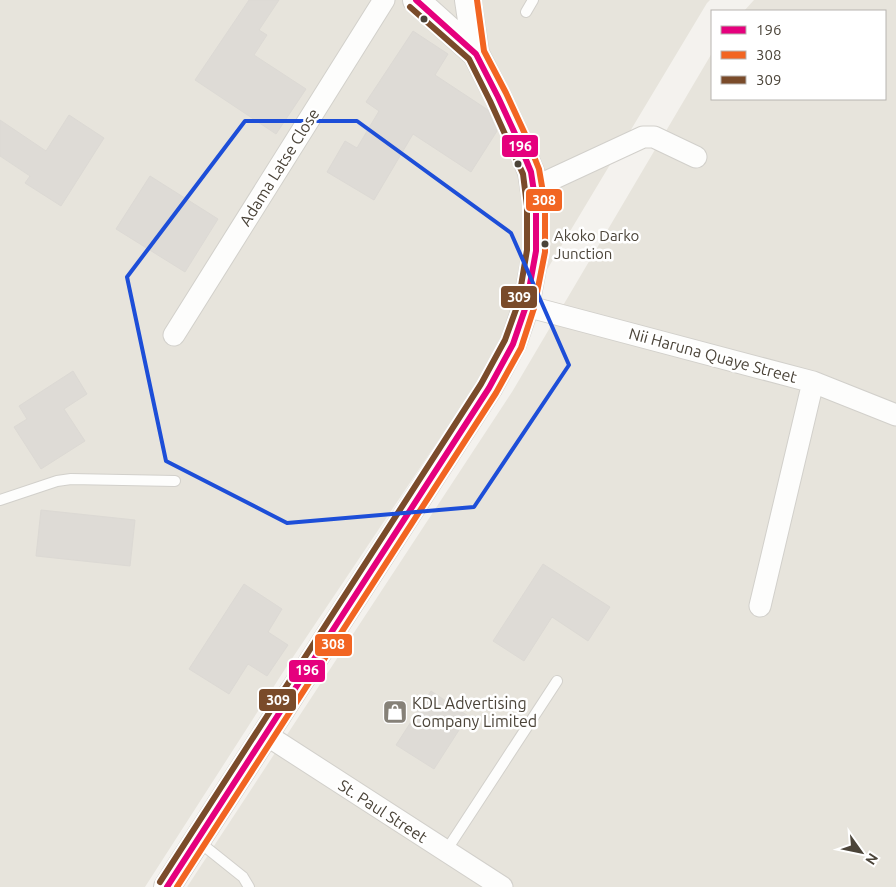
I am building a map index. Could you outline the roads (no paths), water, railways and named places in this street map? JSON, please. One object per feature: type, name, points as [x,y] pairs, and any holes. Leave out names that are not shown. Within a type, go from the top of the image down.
[{"type":"street","name":"Adama Latse Close","points":[[174,334],[384,0]]},
{"type":"street","points":[[416,0],[476,54]]},
{"type":"street","points":[[167,887],[489,388],[512,344],[526,306],[536,251],[536,205],[531,172],[498,97],[476,54],[468,0]]},
{"type":"street","points":[[533,188],[643,136],[654,137],[696,157]]},
{"type":"street","name":"Nii Haruna Quaye Street","points":[[526,306],[813,382],[896,415]]},
{"type":"street","points":[[760,606],[813,382]]},
{"type":"street","name":"St. Paul Street","points":[[265,734],[502,887]]},
{"type":"lane","points":[[526,12],[533,0]]},
{"type":"lane","points":[[0,500],[57,481],[71,479],[175,481]]},
{"type":"lane","points":[[446,851],[557,681]]},
{"type":"lane","points":[[197,840],[243,877],[249,887]]},
{"type":"place","name":"Akoko Darko Junction","points":[[545,244]]},
{"type":"place","name":"KDL Advertising Company Limited","points":[[395,712]]}]
